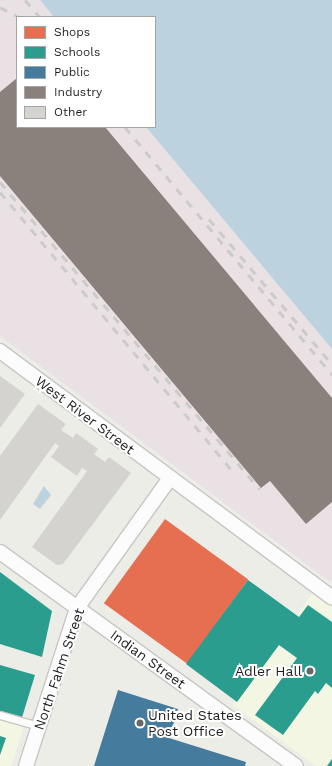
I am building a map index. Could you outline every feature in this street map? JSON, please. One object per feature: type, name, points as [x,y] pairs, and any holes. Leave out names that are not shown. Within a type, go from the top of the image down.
[{"type":"street","name":"West River Street","points":[[0,351],[332,598]]},
{"type":"street","name":"North Fahm Street","points":[[26,766],[78,608],[170,478]]},
{"type":"street","name":"Indian Street","points":[[0,552],[78,608],[281,762],[296,766]]},
{"type":"lane","points":[[0,715],[39,726]]},
{"type":"shaded area","points":[[0,0],[40,0],[53,16],[16,16],[16,128],[147,128],[332,349],[332,579],[330,582],[0,336]]},
{"type":"shaded area","points":[[315,590],[332,603],[332,766],[316,766],[233,705]]},
{"type":"shaded area","points":[[0,708],[27,717],[11,766],[0,766]]},
{"type":"water","points":[[40,0],[332,0],[332,349],[147,128],[156,128],[156,16],[53,16]]},
{"type":"water","points":[[44,486],[51,495],[40,509],[33,504]]},
{"type":"building: Shops","points":[[165,519],[248,580],[187,664],[104,603]]},
{"type":"building: Schools","points":[[0,572],[52,611],[42,657],[0,644]]},
{"type":"building: Schools","points":[[248,580],[299,617],[308,605],[332,622],[332,688],[326,683],[318,694],[315,691],[283,735],[255,715],[297,658],[279,645],[237,702],[186,664]]},
{"type":"building: Schools","points":[[0,665],[35,675],[20,724],[0,717]]},
{"type":"building: Schools","points":[[0,736],[6,738],[0,755]]},
{"type":"building: Schools","points":[[332,759],[332,766],[327,766]]},
{"type":"building: Public","name":"United States Post Office","points":[[118,690],[178,709],[169,738],[246,762],[245,766],[94,766]]},
{"type":"building: Industry","points":[[16,79],[16,128],[106,128],[332,398],[332,502],[306,524],[270,481],[261,488],[0,176],[0,92]]},
{"type":"building: Other","points":[[0,376],[25,394],[0,428]]},
{"type":"building: Other","points":[[38,404],[66,424],[61,430],[73,438],[76,433],[98,449],[94,454],[105,462],[109,457],[131,473],[63,564],[57,565],[32,547],[87,471],[82,468],[77,476],[51,457],[59,446],[55,443],[0,520],[0,456]]},
{"type":"railway","points":[[25,0],[39,16]]},
{"type":"railway","points":[[0,7],[17,16]]},
{"type":"railway","points":[[126,128],[332,375]]},
{"type":"railway","points":[[0,182],[259,489]]},
{"type":"railway","points":[[0,192],[232,470]]},
{"type":"railway","points":[[209,219],[332,364]]},
{"type":"place","name":"Adler Hall","points":[[310,671]]},
{"type":"place","name":"United States Post Office","points":[[140,723]]}]
